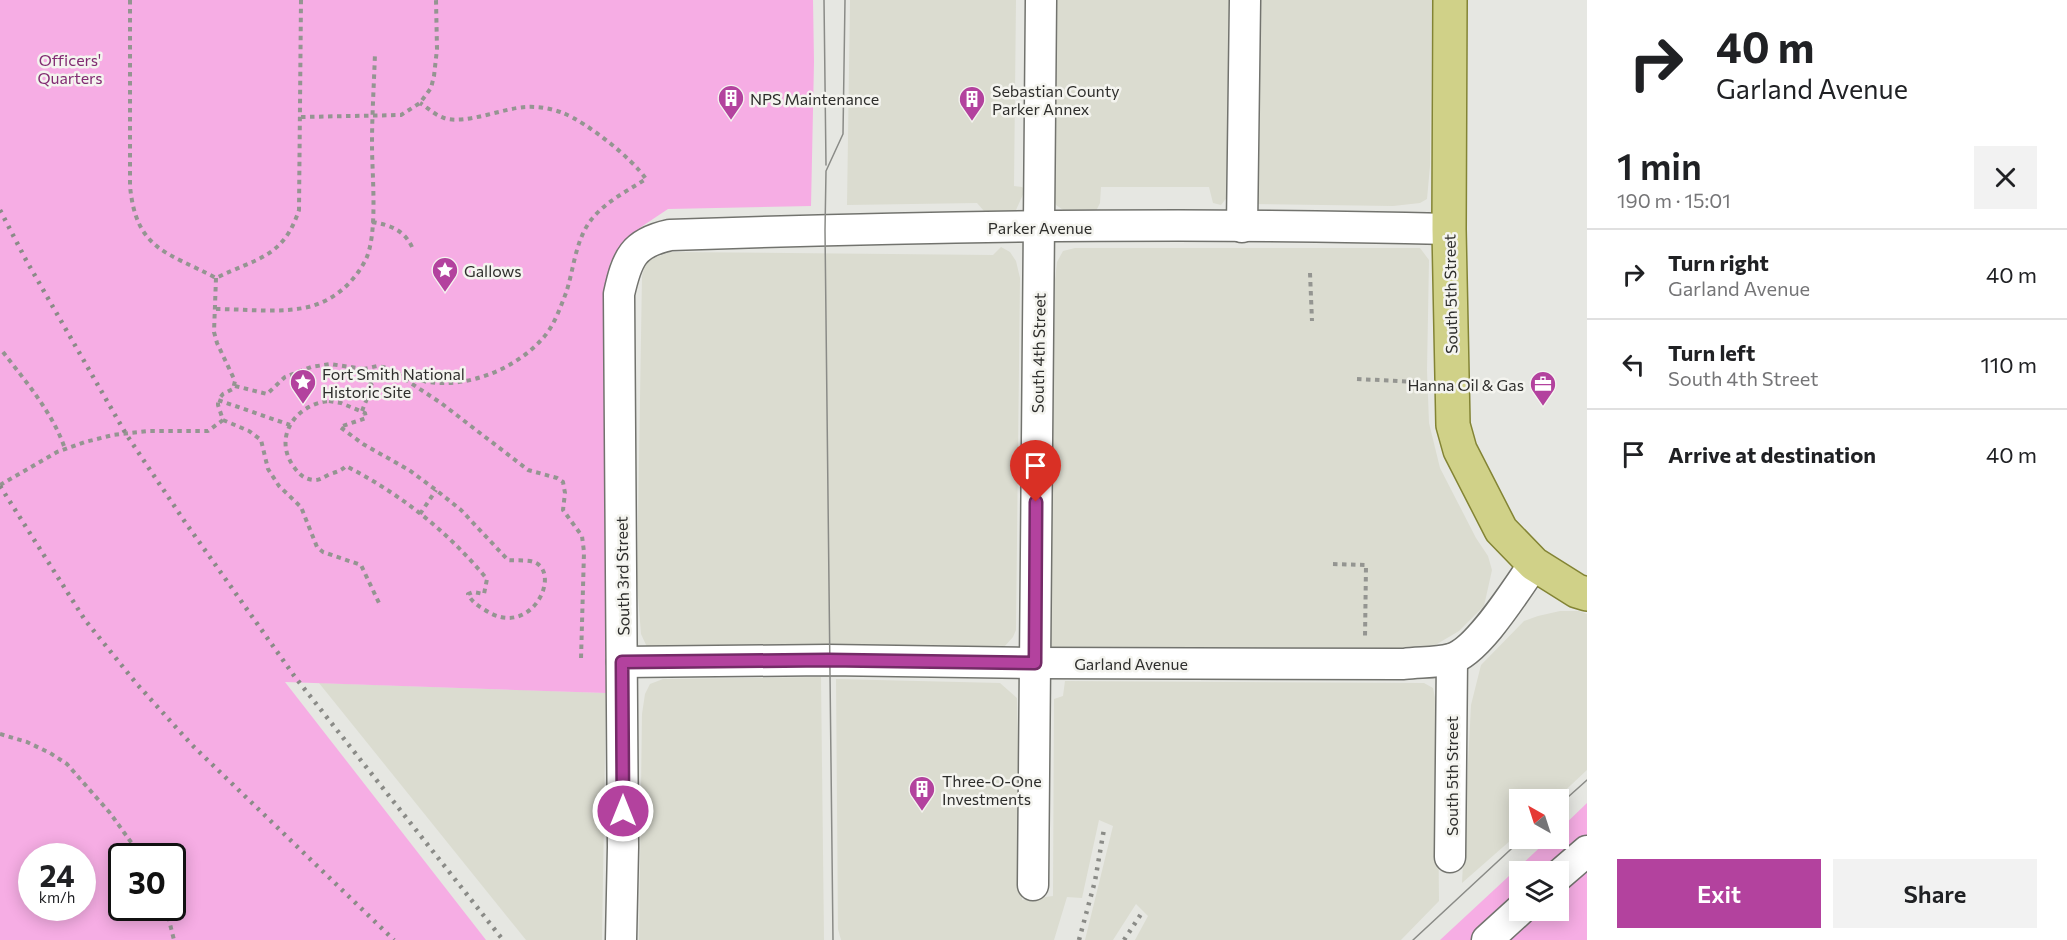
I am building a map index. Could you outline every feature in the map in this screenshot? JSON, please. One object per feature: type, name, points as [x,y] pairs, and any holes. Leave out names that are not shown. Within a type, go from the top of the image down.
[{"type":"main road","name":"South 5th Street","points":[[1450,0],[1449,229],[1453,425],[1460,450],[1501,530],[1534,564]]},
{"type":"main road","points":[[1534,564],[1577,591],[1587,594]]},
{"type":"street","name":"South 4th Street","points":[[1033,885],[1041,0]]},
{"type":"street","points":[[1242,227],[1245,0]]},
{"type":"street","name":"Parker Avenue","points":[[635,251],[651,239],[670,235],[825,230],[1039,227],[1449,229]]},
{"type":"street","name":"South 3rd Street","points":[[621,940],[623,847],[619,294],[624,269],[635,251]]},
{"type":"street","points":[[1452,659],[1473,645],[1534,564]]},
{"type":"street","name":"Garland Avenue","points":[[622,662],[828,660],[1404,664],[1452,659]]},
{"type":"street","name":"South 5th Street","points":[[1450,857],[1452,659]]},
{"type":"street","points":[[1569,867],[1587,851]]},
{"type":"street","points":[[1486,940],[1509,920]]},
{"type":"path","points":[[130,0],[130,186],[134,215],[147,238],[156,247],[216,278],[267,255],[285,240],[299,210],[301,0]]},
{"type":"path","points":[[301,117],[401,115],[420,103],[430,88],[435,69],[436,0]]},
{"type":"path","points":[[216,309],[311,307],[330,299],[346,286],[366,258],[372,222],[372,115],[375,53]]},
{"type":"path","points":[[396,374],[428,382],[471,380],[507,367],[526,354],[543,338],[556,315],[567,290],[583,234],[592,219],[608,204],[646,179],[629,159],[562,112],[526,107],[459,120],[438,115],[420,103]]},
{"type":"path","points":[[372,222],[394,227],[402,232],[412,247]]},
{"type":"path","points":[[1310,273],[1312,321]]},
{"type":"path","points":[[216,278],[214,326],[217,343],[235,381],[233,389],[223,394],[219,400],[218,405],[223,420],[249,431],[261,440],[268,470],[279,486],[301,507],[317,547],[323,552],[361,565],[380,603]]},
{"type":"path","points":[[3,352],[53,421],[65,449]]},
{"type":"path","points":[[235,386],[267,394],[285,378],[311,367],[330,364],[364,369],[377,366],[388,368],[433,397],[528,470],[557,478],[563,482],[565,493],[563,510],[582,536],[584,552],[581,659]]},
{"type":"path","points":[[362,411],[372,386],[364,369]]},
{"type":"path","points":[[1357,379],[1419,382]]},
{"type":"path","points":[[219,400],[290,425]]},
{"type":"path","points":[[318,402],[341,403],[365,413],[366,418],[340,427],[363,444],[410,470],[436,490],[460,510],[508,560],[534,562],[539,565],[544,577],[544,586],[536,605],[528,613],[516,618],[507,618],[488,612],[468,596],[471,592],[484,594],[487,579],[456,544],[386,489],[346,466],[321,479],[313,481],[303,477],[289,460],[285,448],[290,425],[298,413],[318,402]]},
{"type":"path","points":[[0,485],[65,449],[113,435],[167,430],[208,431],[223,420]]},
{"type":"path","points":[[420,514],[436,490]]},
{"type":"path","points":[[1333,564],[1366,565],[1365,642]]},
{"type":"path","points":[[0,734],[27,742],[67,764],[110,813],[132,843]]},
{"type":"path","points":[[169,921],[174,940]]},
{"type":"shaded area","name":"Sebastian County Parker Annex","points":[[850,0],[1016,0],[1014,186],[1025,190],[1016,210],[998,216],[984,211],[977,203],[847,205]]},
{"type":"shaded area","points":[[1057,0],[1236,0],[1228,196],[1221,205],[1213,203],[1209,187],[1101,187],[1100,203],[1096,211],[1084,215],[1069,214],[1056,205],[1051,192]]},
{"type":"shaded area","points":[[1251,0],[1432,0],[1430,166],[1427,199],[1420,203],[1393,206],[1247,204]]},
{"type":"shaded area","points":[[1001,247],[1010,252],[1016,261],[1020,278],[1016,630],[1013,637],[1004,647],[995,650],[647,647],[641,634],[637,583],[642,276],[646,261],[670,252],[993,255]]},
{"type":"shaded area","points":[[1075,248],[1420,248],[1429,260],[1427,370],[1429,423],[1440,468],[1476,538],[1488,556],[1492,570],[1484,606],[1459,631],[1432,647],[1402,652],[1053,649],[1046,643],[1051,523],[1055,280],[1057,262],[1063,251]]},
{"type":"shaded area","points":[[1560,611],[1579,611],[1587,614],[1587,770],[1567,789],[1509,789],[1509,842],[1462,883],[1471,705],[1481,665],[1524,621]]},
{"type":"shaded area","points":[[821,677],[824,940],[639,940],[642,714],[645,694],[650,684],[663,679]]},
{"type":"shaded area","points":[[836,679],[1000,683],[1017,698],[1022,900],[1053,896],[1054,699],[1063,696],[1065,681],[1424,683],[1433,688],[1437,708],[1439,901],[1401,940],[1135,940],[1148,916],[1136,904],[1113,940],[1085,940],[1113,826],[1099,820],[1082,898],[1067,897],[1054,940],[841,940],[838,929]]},
{"type":"shaded area","points":[[319,683],[606,693],[602,940],[526,940]]},
{"type":"green space","name":"Fort Smith National Historic Site","points":[[0,0],[813,0],[811,206],[668,209],[641,227],[623,244],[610,263],[606,295],[606,693],[285,682],[486,940],[0,940]]},
{"type":"green space","points":[[1587,803],[1587,940],[1440,940],[1509,876],[1509,921],[1569,921],[1569,861],[1525,861],[1538,849],[1569,849],[1569,820]]},
{"type":"tram line","points":[[824,0],[826,165]]},
{"type":"tram line","points":[[833,940],[825,230],[826,171],[843,134],[845,0]]},
{"type":"tram line","points":[[1569,796],[1587,780]]},
{"type":"tram line","points":[[1413,940],[1511,849]]},
{"type":"railway","points":[[0,210],[26,260],[126,434],[185,522],[295,677],[503,940]]},
{"type":"railway","points":[[0,486],[85,620],[136,683],[192,745],[394,940]]},
{"type":"railway","points":[[1079,940],[1095,881],[1104,829]]},
{"type":"railway","points":[[1124,940],[1141,914]]},
{"type":"place","name":"NPS Maintenance","points":[[731,121]]},
{"type":"place","name":"Sebastian County Parker Annex","points":[[972,122]]},
{"type":"place","name":"Gallows","points":[[445,293]]},
{"type":"place","name":"Fort Smith National Historic Site","points":[[303,405]]},
{"type":"place","name":"Hanna Oil & Gas","points":[[1543,407]]},
{"type":"place","name":"Three-O-One Investments","points":[[922,812]]},
{"type":"route","points":[[623,811],[622,662],[828,660],[1035,663],[1036,502]]},
{"type":"park label","name":"Officers' Quarters","points":[[70,68]]}]
